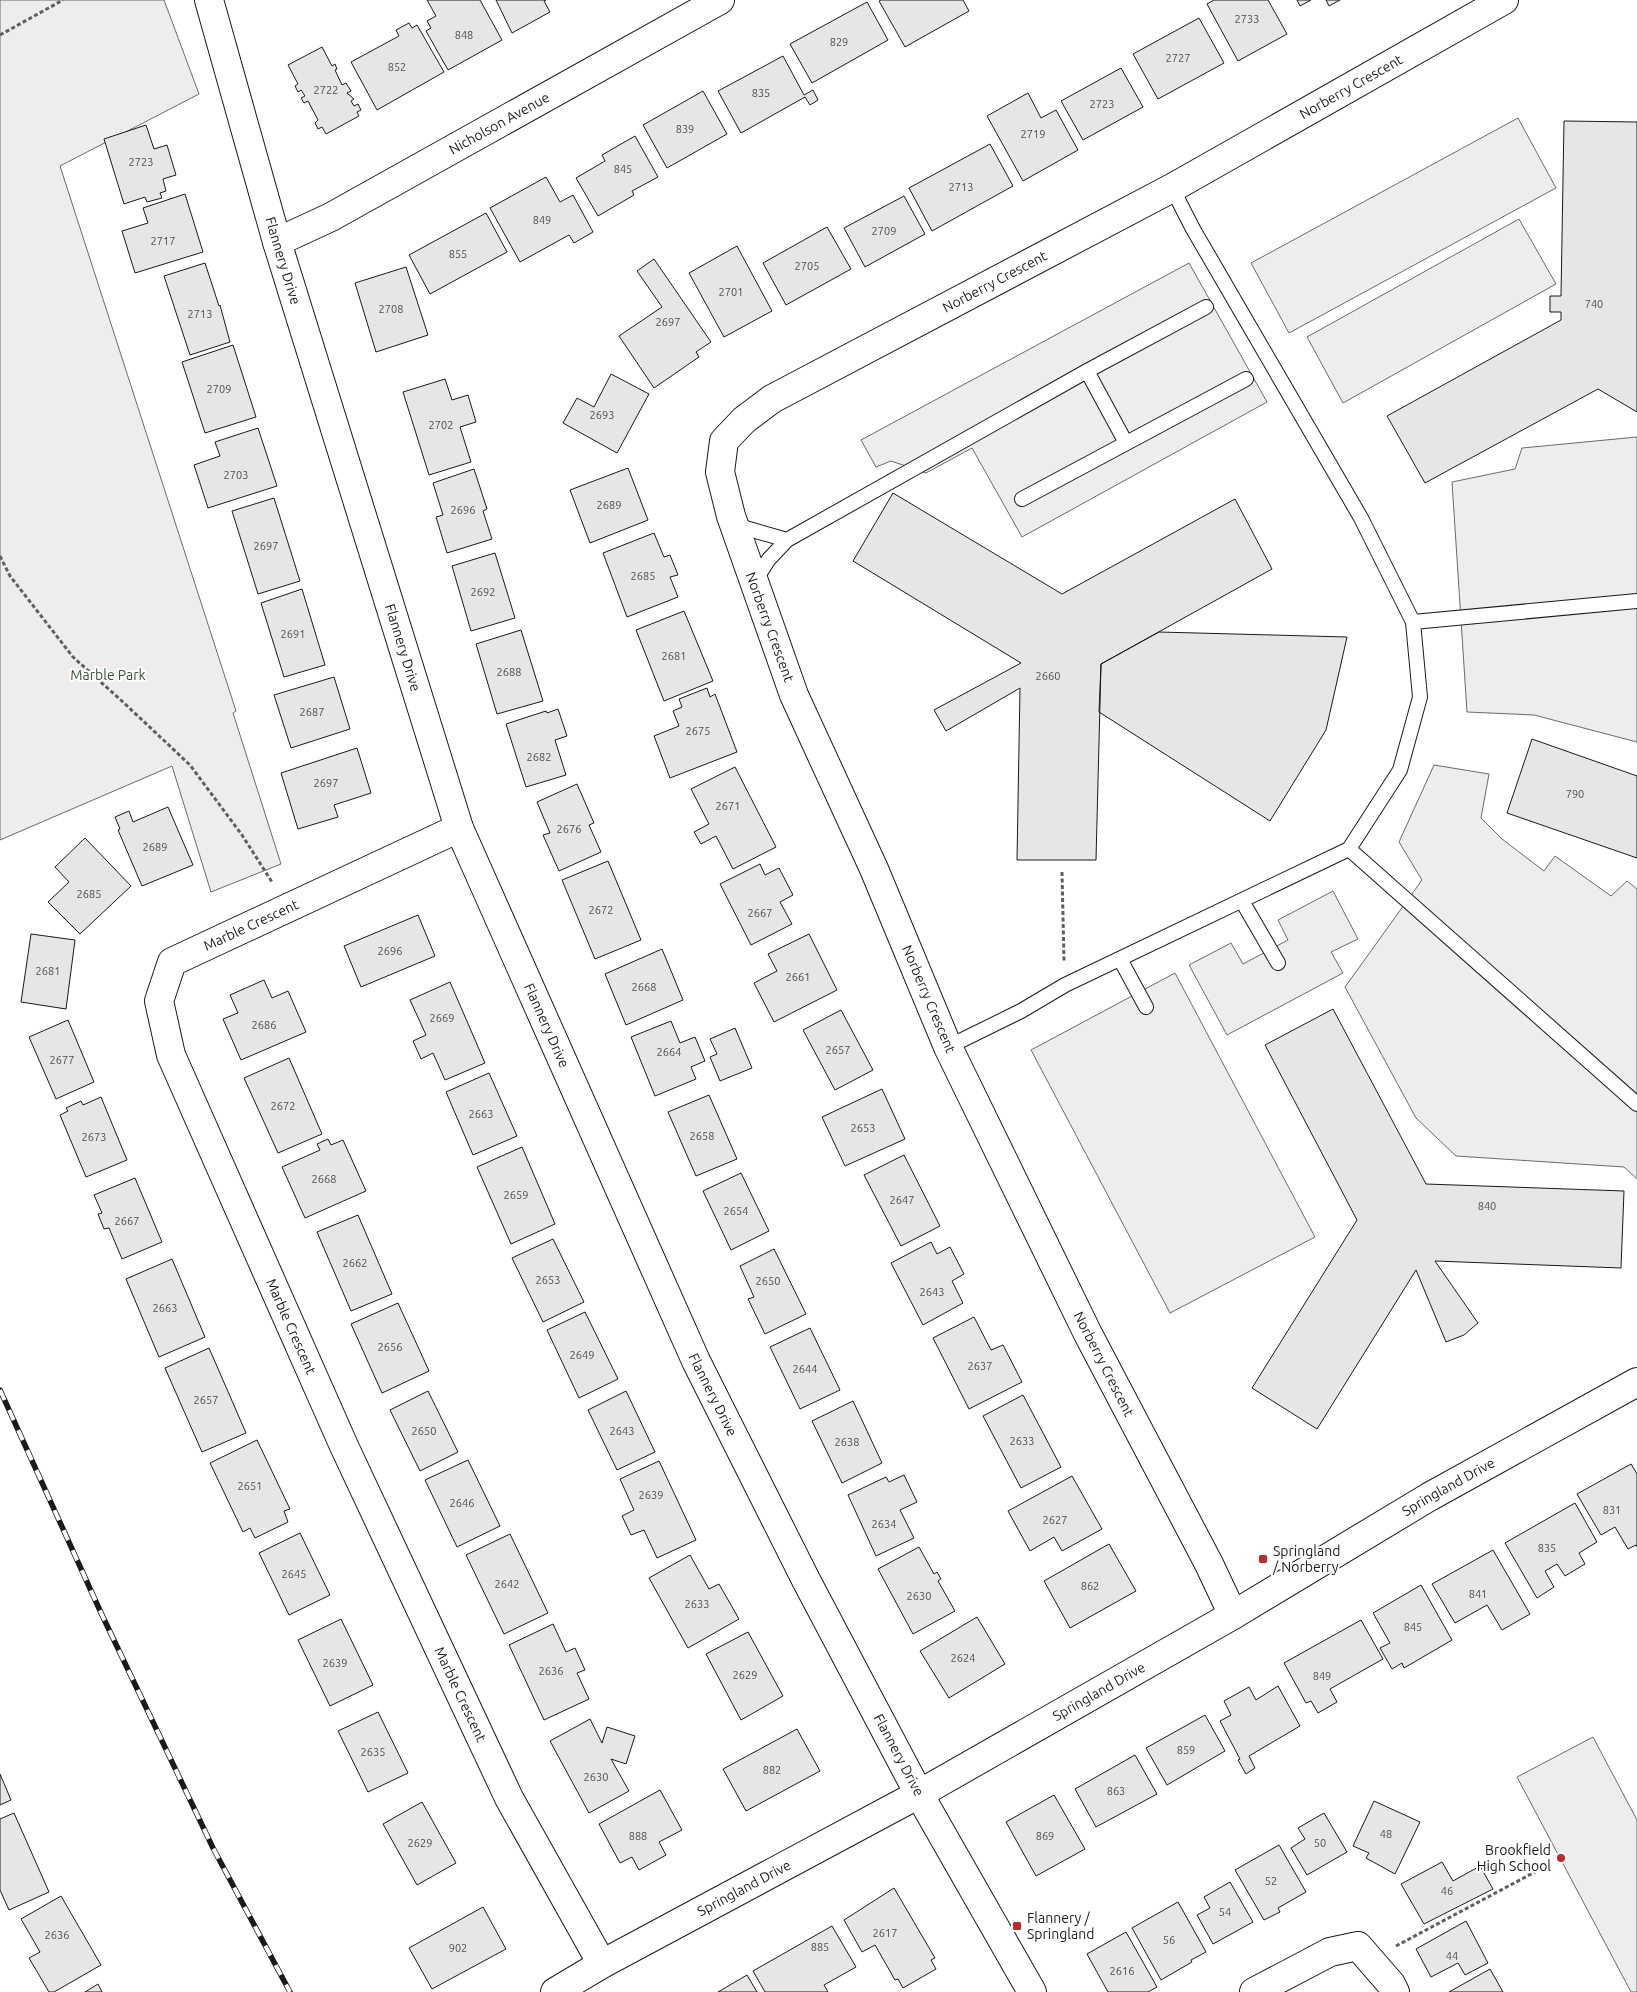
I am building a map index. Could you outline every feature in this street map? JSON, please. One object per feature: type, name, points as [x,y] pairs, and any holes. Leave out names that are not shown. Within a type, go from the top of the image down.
[{"type":"street","name":"Flannery Drive","points":[[209,0],[277,242],[459,828],[696,1360],[806,1580],[920,1794],[1032,1992]]},
{"type":"street","name":"Nicholson Avenue","points":[[277,242],[331,217],[720,0]]},
{"type":"street","name":"Norberry Crescent","points":[[1233,1615],[1209,1564],[1088,1334],[948,1047],[874,869],[794,695],[734,525],[720,472],[724,441],[744,420],[772,399],[1172,188],[1504,0]]},
{"type":"street","name":"Marble Crescent","points":[[459,828],[172,962],[159,1001],[172,1055],[344,1446],[509,1798],[602,1964]]},
{"type":"street","name":"Springland Drive","points":[[555,1992],[602,1964],[920,1794],[1233,1615],[1429,1497],[1637,1382]]},
{"type":"street","points":[[1254,1992],[1330,1952],[1358,1946],[1396,1992]]},
{"type":"lane","points":[[948,1047],[1021,1011],[1065,985],[1349,849],[1400,770],[1420,696],[1413,622],[1361,518],[1193,229],[1172,188]]},
{"type":"lane","points":[[754,582],[769,559],[787,540],[1206,307]]},
{"type":"lane","points":[[1088,371],[1126,443]]},
{"type":"lane","points":[[1022,500],[1246,379]]},
{"type":"lane","points":[[734,525],[787,540]]},
{"type":"lane","points":[[1413,622],[1637,601]]},
{"type":"lane","points":[[1349,849],[1637,1104]]},
{"type":"lane","points":[[1242,901],[1278,963]]},
{"type":"lane","points":[[1120,959],[1146,1007]]},
{"type":"path","points":[[0,35],[64,0]]},
{"type":"path","points":[[0,556],[10,576],[73,657],[124,702],[190,766],[242,835],[289,908]]},
{"type":"path","points":[[1062,872],[1065,985]]},
{"type":"path","points":[[1358,1946],[1388,1950],[1548,1865]]},
{"type":"shaded area","name":"Marble Park","points":[[0,0],[164,0],[199,94],[60,166],[236,711],[233,713],[281,864],[211,892],[172,766],[0,840]]},
{"type":"shaded area","points":[[1518,118],[1556,188],[1289,333],[1251,263]]},
{"type":"shaded area","points":[[1519,219],[1556,284],[1343,403],[1307,337]]},
{"type":"shaded area","points":[[1189,263],[1267,402],[1022,537],[972,448],[926,473],[891,461],[876,467],[861,440]]},
{"type":"shaded area","points":[[1637,437],[1637,742],[1534,715],[1467,712],[1452,482],[1515,469],[1522,448]]},
{"type":"shaded area","points":[[1434,765],[1489,774],[1481,818],[1502,839],[1544,871],[1555,856],[1611,896],[1627,881],[1637,889],[1637,1179],[1624,1167],[1456,1156],[1416,1118],[1345,987],[1422,880],[1399,842]]},
{"type":"shaded area","points":[[1333,891],[1358,939],[1331,952],[1343,973],[1227,1035],[1189,965],[1231,943],[1243,964],[1288,940],[1278,920]]},
{"type":"shaded area","points":[[1175,973],[1315,1237],[1170,1313],[1031,1050]]},
{"type":"shaded area","points":[[1593,1737],[1637,1820],[1637,1992],[1631,1992],[1517,1777]]},
{"type":"building","points":[[427,0],[480,0],[502,40],[448,70],[426,31],[431,28],[427,21],[436,16]]},
{"type":"building","points":[[496,0],[546,0],[544,1],[550,12],[512,33]]},
{"type":"building","points":[[963,0],[969,11],[905,47],[879,1]]},
{"type":"building","points":[[1214,0],[1268,0],[1287,34],[1238,61],[1207,4]]},
{"type":"building","points":[[1297,0],[1311,0],[1300,6]]},
{"type":"building","points":[[1326,0],[1340,0],[1329,6]]},
{"type":"building","points":[[867,2],[888,40],[812,83],[790,44]]},
{"type":"building","points":[[1199,18],[1224,63],[1158,99],[1133,54]]},
{"type":"building","points":[[409,23],[412,28],[417,25],[444,72],[377,110],[351,62],[399,36],[396,30]]},
{"type":"building","points":[[322,47],[332,66],[335,64],[337,69],[335,70],[342,85],[346,83],[351,91],[347,93],[354,99],[351,101],[354,106],[358,104],[361,110],[357,112],[359,116],[326,134],[322,127],[318,129],[315,123],[318,120],[308,101],[304,103],[301,98],[305,96],[301,90],[298,92],[295,86],[298,84],[288,65]]},
{"type":"building","points":[[783,56],[804,95],[813,90],[818,100],[810,105],[805,97],[741,133],[718,91]]},
{"type":"building","points":[[1121,68],[1143,107],[1083,140],[1061,101]]},
{"type":"building","points":[[703,91],[727,134],[667,168],[643,125]]},
{"type":"building","points":[[1028,93],[1041,118],[1056,110],[1078,150],[1023,181],[987,116]]},
{"type":"building","points":[[1564,121],[1637,122],[1637,412],[1598,389],[1425,483],[1387,416],[1561,320],[1561,312],[1550,312],[1550,296],[1561,296]]},
{"type":"building","points":[[146,125],[154,149],[167,145],[176,175],[163,179],[166,191],[160,193],[162,198],[147,202],[145,197],[124,204],[104,139]]},
{"type":"building","points":[[635,136],[658,177],[632,191],[634,195],[598,216],[576,178],[605,161],[602,155]]},
{"type":"building","points":[[990,144],[1013,186],[932,231],[909,188]]},
{"type":"building","points":[[546,177],[560,202],[573,195],[593,232],[574,243],[569,235],[520,262],[490,208]]},
{"type":"building","points":[[185,194],[203,252],[135,273],[122,231],[148,223],[143,208]]},
{"type":"building","points":[[904,196],[925,234],[865,267],[844,228]]},
{"type":"building","points":[[486,213],[507,252],[430,294],[409,255]]},
{"type":"building","points":[[827,227],[851,269],[786,305],[763,263]]},
{"type":"building","points":[[737,246],[772,311],[724,337],[689,273]]},
{"type":"building","points":[[654,259],[711,342],[696,352],[699,357],[654,388],[619,336],[662,307],[637,271]]},
{"type":"building","points":[[205,263],[220,305],[230,342],[190,355],[164,276]]},
{"type":"building","points":[[406,267],[428,335],[376,352],[355,283]]},
{"type":"building","points":[[233,345],[256,417],[205,433],[182,362]]},
{"type":"building","points":[[611,374],[649,394],[617,453],[563,423],[577,398],[594,407]]},
{"type":"building","points":[[445,379],[452,400],[468,395],[476,422],[460,427],[471,462],[429,475],[403,392]]},
{"type":"building","points":[[258,428],[277,486],[208,508],[194,465],[220,456],[215,442]]},
{"type":"building","points":[[628,468],[648,520],[590,543],[570,490]]},
{"type":"building","points":[[474,469],[487,509],[483,511],[492,539],[447,553],[436,517],[443,515],[433,483]]},
{"type":"building","points":[[893,493],[1062,594],[1235,499],[1272,569],[1101,664],[1096,860],[1017,860],[1020,688],[946,731],[934,710],[1021,663],[853,561]]},
{"type":"building","points":[[274,498],[300,581],[258,594],[232,511]]},
{"type":"building","points":[[654,533],[664,557],[670,555],[678,575],[670,577],[678,597],[627,617],[603,553]]},
{"type":"building","points":[[495,553],[515,618],[471,631],[452,566]]},
{"type":"building","points":[[302,589],[325,665],[284,677],[261,603]]},
{"type":"building","points":[[684,611],[713,681],[664,701],[636,630]]},
{"type":"building","points":[[521,630],[543,701],[497,714],[476,644]]},
{"type":"building","points":[[1159,632],[1347,637],[1326,730],[1270,821],[1099,712],[1101,664]]},
{"type":"building","points":[[334,677],[350,729],[291,748],[274,695]]},
{"type":"building","points":[[707,688],[710,697],[715,694],[737,752],[670,778],[654,736],[679,726],[673,711],[682,707],[679,699]]},
{"type":"building","points":[[558,709],[567,736],[555,740],[566,775],[526,787],[506,724]]},
{"type":"building","points":[[1532,739],[1637,776],[1637,858],[1507,813]]},
{"type":"building","points":[[357,748],[371,793],[334,805],[338,817],[298,829],[281,773]]},
{"type":"building","points":[[735,767],[776,847],[733,869],[716,836],[701,844],[694,832],[709,824],[691,789]]},
{"type":"building","points":[[577,784],[594,823],[589,825],[601,852],[559,871],[543,835],[550,833],[537,802]]},
{"type":"building","points":[[168,807],[193,865],[142,886],[118,830],[120,829],[115,817],[129,811],[133,822]]},
{"type":"building","points":[[85,838],[131,886],[80,934],[48,902],[69,882],[55,867]]},
{"type":"building","points":[[608,861],[641,940],[595,959],[562,880]]},
{"type":"building","points":[[760,864],[765,875],[779,868],[793,895],[780,902],[792,924],[751,945],[720,884]]},
{"type":"building","points":[[418,915],[435,956],[361,987],[344,946]]},
{"type":"building","points":[[31,934],[75,940],[66,1009],[21,1002]]},
{"type":"building","points":[[809,934],[837,990],[774,1022],[754,983],[777,971],[768,954]]},
{"type":"building","points":[[662,949],[683,1000],[626,1025],[605,974]]},
{"type":"building","points":[[264,980],[272,998],[288,991],[306,1032],[241,1060],[223,1019],[238,1013],[230,995]]},
{"type":"building","points":[[450,982],[485,1063],[445,1080],[433,1053],[421,1059],[413,1041],[426,1035],[410,1000]]},
{"type":"building","points":[[1333,1009],[1426,1184],[1624,1191],[1621,1268],[1435,1261],[1478,1323],[1464,1335],[1446,1342],[1416,1270],[1317,1429],[1252,1388],[1357,1220],[1265,1045]]},
{"type":"building","points":[[841,1010],[873,1070],[835,1090],[803,1030]]},
{"type":"building","points":[[68,1020],[94,1082],[56,1099],[29,1037]]},
{"type":"building","points":[[671,1021],[680,1043],[695,1037],[705,1061],[691,1067],[696,1079],[655,1096],[631,1037]]},
{"type":"building","points":[[735,1028],[752,1068],[720,1081],[710,1057],[717,1054],[710,1039]]},
{"type":"building","points":[[289,1058],[322,1134],[278,1153],[244,1078]]},
{"type":"building","points":[[489,1073],[517,1136],[473,1155],[446,1092]]},
{"type":"building","points":[[882,1089],[905,1139],[845,1166],[822,1117]]},
{"type":"building","points":[[709,1095],[737,1159],[696,1176],[668,1112]]},
{"type":"building","points":[[101,1097],[127,1160],[86,1177],[60,1115],[68,1111],[66,1108],[81,1101],[83,1105]]},
{"type":"building","points":[[328,1139],[331,1145],[343,1140],[366,1191],[305,1218],[282,1167],[320,1150],[317,1144]]},
{"type":"building","points":[[522,1147],[555,1224],[511,1244],[477,1167]]},
{"type":"building","points":[[904,1155],[940,1226],[901,1246],[864,1175]]},
{"type":"building","points":[[741,1173],[769,1231],[731,1250],[703,1191]]},
{"type":"building","points":[[135,1178],[162,1242],[122,1259],[109,1228],[104,1229],[98,1214],[102,1213],[94,1195]]},
{"type":"building","points":[[358,1215],[392,1294],[351,1311],[317,1232]]},
{"type":"building","points":[[553,1239],[584,1302],[543,1322],[512,1258]]},
{"type":"building","points":[[931,1242],[937,1254],[950,1247],[964,1274],[952,1281],[963,1303],[923,1325],[891,1263]]},
{"type":"building","points":[[774,1249],[806,1314],[765,1334],[748,1299],[754,1297],[740,1266]]},
{"type":"building","points":[[172,1259],[205,1337],[159,1357],[126,1279]]},
{"type":"building","points":[[398,1303],[429,1371],[382,1393],[351,1324]]},
{"type":"building","points":[[585,1312],[618,1379],[579,1398],[547,1330]]},
{"type":"building","points":[[974,1317],[991,1350],[1003,1345],[1022,1382],[969,1409],[933,1338]]},
{"type":"building","points":[[810,1328],[840,1390],[800,1409],[770,1347]]},
{"type":"building","points":[[209,1348],[246,1433],[202,1452],[165,1368]]},
{"type":"building","points":[[428,1391],[458,1452],[420,1471],[390,1410]]},
{"type":"building","points":[[626,1391],[655,1452],[617,1470],[588,1410]]},
{"type":"building","points":[[1023,1395],[1061,1467],[1021,1488],[983,1416]]},
{"type":"building","points":[[853,1401],[882,1463],[842,1483],[812,1421]]},
{"type":"building","points":[[257,1440],[290,1509],[284,1511],[288,1522],[255,1538],[250,1528],[243,1532],[210,1463]]},
{"type":"building","points":[[468,1460],[500,1526],[457,1547],[425,1480]]},
{"type":"building","points":[[659,1461],[696,1540],[657,1558],[644,1530],[631,1535],[622,1516],[634,1510],[620,1479]]},
{"type":"building","points":[[1631,1464],[1637,1474],[1637,1547],[1636,1545],[1628,1549],[1615,1527],[1601,1535],[1577,1494]]},
{"type":"building","points":[[904,1475],[917,1502],[900,1510],[914,1538],[876,1556],[848,1495],[886,1477],[889,1482]]},
{"type":"building","points":[[1072,1476],[1102,1529],[1062,1551],[1054,1537],[1030,1551],[1008,1511]]},
{"type":"building","points":[[1575,1503],[1597,1542],[1579,1553],[1585,1564],[1565,1576],[1557,1564],[1545,1571],[1554,1587],[1537,1598],[1505,1543]]},
{"type":"building","points":[[300,1533],[330,1595],[289,1615],[259,1553]]},
{"type":"building","points":[[510,1534],[548,1613],[504,1634],[466,1555]]},
{"type":"building","points":[[1109,1544],[1136,1591],[1070,1628],[1044,1581]]},
{"type":"building","points":[[919,1547],[934,1574],[937,1572],[941,1579],[938,1581],[955,1611],[913,1634],[878,1569]]},
{"type":"building","points":[[1493,1550],[1530,1614],[1502,1630],[1487,1605],[1455,1623],[1432,1584]]},
{"type":"building","points":[[690,1555],[709,1589],[719,1584],[739,1619],[688,1648],[649,1578]]},
{"type":"building","points":[[1421,1585],[1452,1640],[1404,1668],[1402,1663],[1392,1669],[1380,1648],[1390,1643],[1373,1613]]},
{"type":"building","points":[[977,1617],[1005,1664],[949,1698],[920,1651]]},
{"type":"building","points":[[341,1619],[373,1685],[330,1706],[298,1640]]},
{"type":"building","points":[[1361,1620],[1383,1659],[1330,1689],[1337,1702],[1318,1713],[1311,1701],[1306,1703],[1284,1663]]},
{"type":"building","points":[[553,1624],[566,1652],[575,1648],[585,1670],[577,1673],[589,1699],[544,1720],[509,1645]]},
{"type":"building","points":[[748,1632],[783,1696],[741,1720],[706,1654]]},
{"type":"building","points":[[1278,1686],[1300,1726],[1249,1756],[1255,1768],[1246,1774],[1220,1721],[1231,1715],[1224,1701],[1249,1687],[1256,1700]]},
{"type":"building","points":[[378,1712],[408,1773],[368,1792],[338,1731]]},
{"type":"building","points":[[1205,1715],[1225,1751],[1167,1785],[1146,1748]]},
{"type":"building","points":[[590,1719],[602,1743],[607,1727],[635,1736],[626,1764],[611,1759],[629,1791],[589,1813],[550,1741]]},
{"type":"building","points":[[797,1729],[820,1771],[746,1811],[723,1769]]},
{"type":"building","points":[[1135,1755],[1157,1794],[1096,1827],[1075,1789]]},
{"type":"building","points":[[0,1774],[11,1800],[0,1805]]},
{"type":"building","points":[[660,1790],[682,1830],[659,1842],[666,1855],[639,1870],[632,1857],[620,1863],[599,1824]]},
{"type":"building","points":[[1054,1795],[1085,1849],[1036,1876],[1006,1822]]},
{"type":"building","points":[[1374,1801],[1420,1822],[1395,1874],[1366,1858],[1369,1853],[1353,1846]]},
{"type":"building","points":[[422,1802],[456,1863],[417,1885],[383,1824]]},
{"type":"building","points":[[14,1813],[49,1892],[9,1910],[0,1890],[0,1819]]},
{"type":"building","points":[[1324,1813],[1347,1852],[1307,1875],[1291,1848],[1305,1839],[1298,1828]]},
{"type":"building","points":[[1279,1845],[1306,1892],[1278,1908],[1280,1912],[1264,1920],[1235,1870]]},
{"type":"building","points":[[1442,1862],[1453,1881],[1480,1866],[1493,1889],[1424,1924],[1401,1884]]},
{"type":"building","points":[[1230,1882],[1253,1922],[1213,1944],[1197,1915],[1210,1908],[1204,1897]]},
{"type":"building","points":[[894,1888],[935,1958],[931,1960],[936,1969],[903,1988],[898,1979],[895,1980],[875,1945],[862,1952],[844,1920]]},
{"type":"building","points":[[61,1896],[101,1965],[54,1992],[49,1992],[29,1958],[40,1952],[21,1919]]},
{"type":"building","points":[[1178,1902],[1206,1952],[1161,1980],[1132,1928]]},
{"type":"building","points":[[483,1907],[506,1949],[432,1989],[409,1948]]},
{"type":"building","points":[[1466,1921],[1488,1963],[1465,1975],[1458,1963],[1431,1977],[1416,1949]]},
{"type":"building","points":[[832,1926],[856,1967],[824,1985],[828,1992],[765,1992],[753,1971]]},
{"type":"building","points":[[1126,1932],[1157,1987],[1148,1992],[1108,1992],[1087,1954]]},
{"type":"building","points":[[1490,1969],[1503,1992],[1449,1992]]},
{"type":"building","points":[[747,1975],[757,1992],[718,1992]]},
{"type":"building","points":[[98,1984],[102,1992],[85,1992]]},
{"type":"railway","points":[[0,1390],[102,1615],[213,1848],[290,1992]]},
{"type":"place","name":"Springland / Norberry","points":[[1263,1559]]},
{"type":"place","name":"Brookfield High School","points":[[1561,1858]]},
{"type":"place","name":"Flannery / Springland","points":[[1017,1926]]}]
